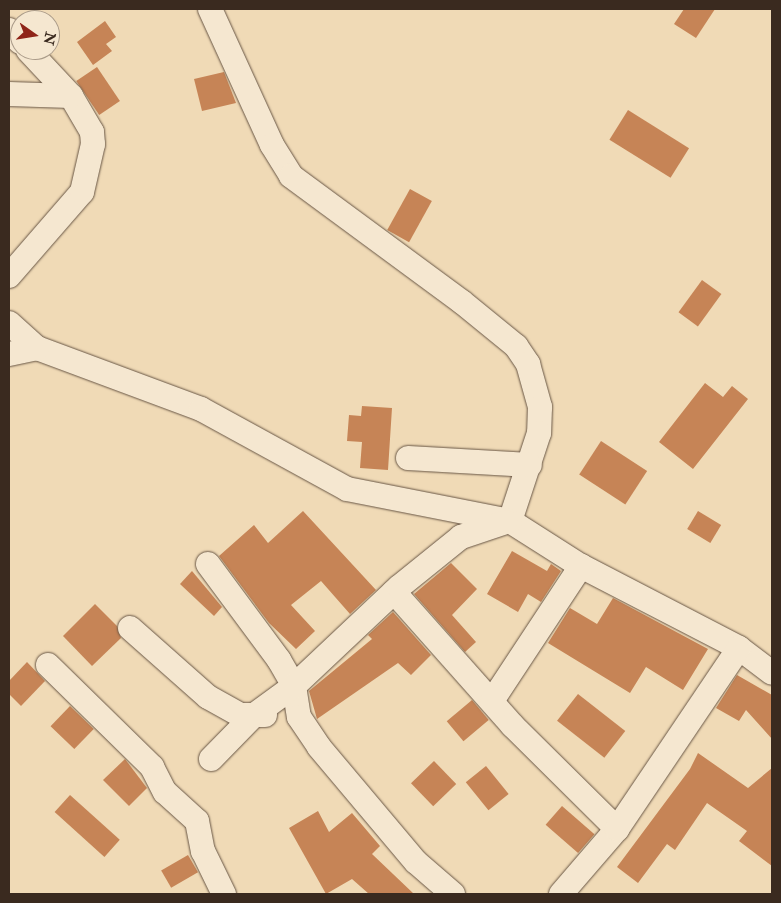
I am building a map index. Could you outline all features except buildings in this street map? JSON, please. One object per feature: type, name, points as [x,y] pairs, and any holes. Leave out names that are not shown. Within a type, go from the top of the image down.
[{"type":"street","points":[[210,9],[272,145],[291,176],[516,346],[536,381],[540,407],[530,465],[510,521]]},
{"type":"street","points":[[9,276],[82,192],[90,165],[92,132],[71,96],[37,60]]},
{"type":"street","points":[[9,94],[71,96]]},
{"type":"street","points":[[9,323],[37,348],[201,409],[347,489],[510,521],[581,566],[739,648],[772,673]]},
{"type":"street","points":[[9,354],[37,348]]},
{"type":"street","points":[[408,458],[530,465]]},
{"type":"street","points":[[211,759],[253,716],[294,686],[394,592],[461,537],[510,521]]},
{"type":"street","points":[[208,564],[267,641],[294,686],[299,717],[416,862],[452,894]]},
{"type":"street","points":[[492,701],[581,566]]},
{"type":"street","points":[[394,592],[492,701],[617,829]]},
{"type":"street","points":[[130,628],[208,697],[228,710],[253,716],[299,717]]},
{"type":"street","points":[[561,894],[617,829],[739,648]]},
{"type":"street","points":[[48,665],[152,767],[165,792],[197,821],[203,851],[224,894]]}]
